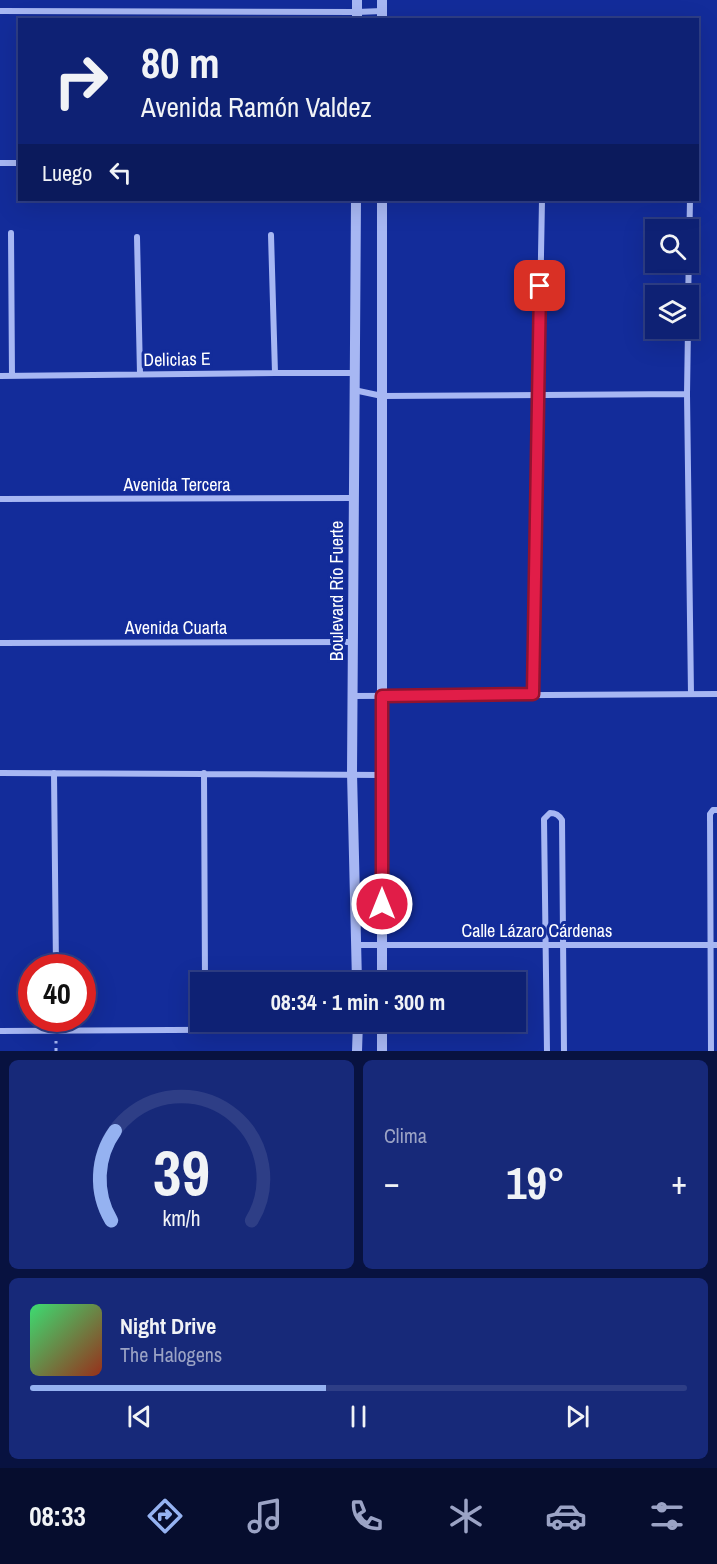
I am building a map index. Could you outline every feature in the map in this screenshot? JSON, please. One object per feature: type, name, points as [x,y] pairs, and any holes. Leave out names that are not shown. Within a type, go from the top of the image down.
[{"type":"street","points":[[357,0],[357,16]]},
{"type":"street","points":[[0,11],[357,16],[382,10]]},
{"type":"street","points":[[0,163],[18,163]]},
{"type":"street","name":"Boulevard Río Fuerte","points":[[356,201],[352,773],[357,972]]},
{"type":"street","points":[[382,201],[382,972]]},
{"type":"street","points":[[533,694],[542,201]]},
{"type":"street","points":[[688,285],[690,201]]},
{"type":"street","points":[[12,233],[12,376]]},
{"type":"street","points":[[271,235],[275,372]]},
{"type":"street","points":[[137,237],[140,374]]},
{"type":"street","points":[[688,339],[691,694]]},
{"type":"street","name":"Delicias E","points":[[0,375],[275,372],[354,374]]},
{"type":"street","points":[[354,390],[382,396],[687,394]]},
{"type":"street","name":"Avenida Tercera","points":[[0,499],[354,498]]},
{"type":"street","name":"Avenida Cuarta","points":[[0,643],[352,642]]},
{"type":"street","points":[[352,696],[717,694]]},
{"type":"street","points":[[0,773],[352,773],[382,775]]},
{"type":"street","points":[[54,773],[56,954]]},
{"type":"street","points":[[204,773],[205,972]]},
{"type":"street","points":[[711,1051],[714,945],[710,814],[713,810],[717,810]]},
{"type":"street","points":[[547,1051],[544,819],[550,813],[555,813],[562,820],[564,1051]]},
{"type":"street","name":"Calle Lázaro Cárdenas","points":[[357,945],[714,945]]},
{"type":"street","points":[[96,1031],[190,1030]]},
{"type":"street","points":[[0,1031],[18,1031]]},
{"type":"street","points":[[357,1051],[358,1032]]},
{"type":"street","points":[[382,1032],[382,1051]]},
{"type":"route","points":[[382,904],[382,696],[533,694],[540,286]]}]
